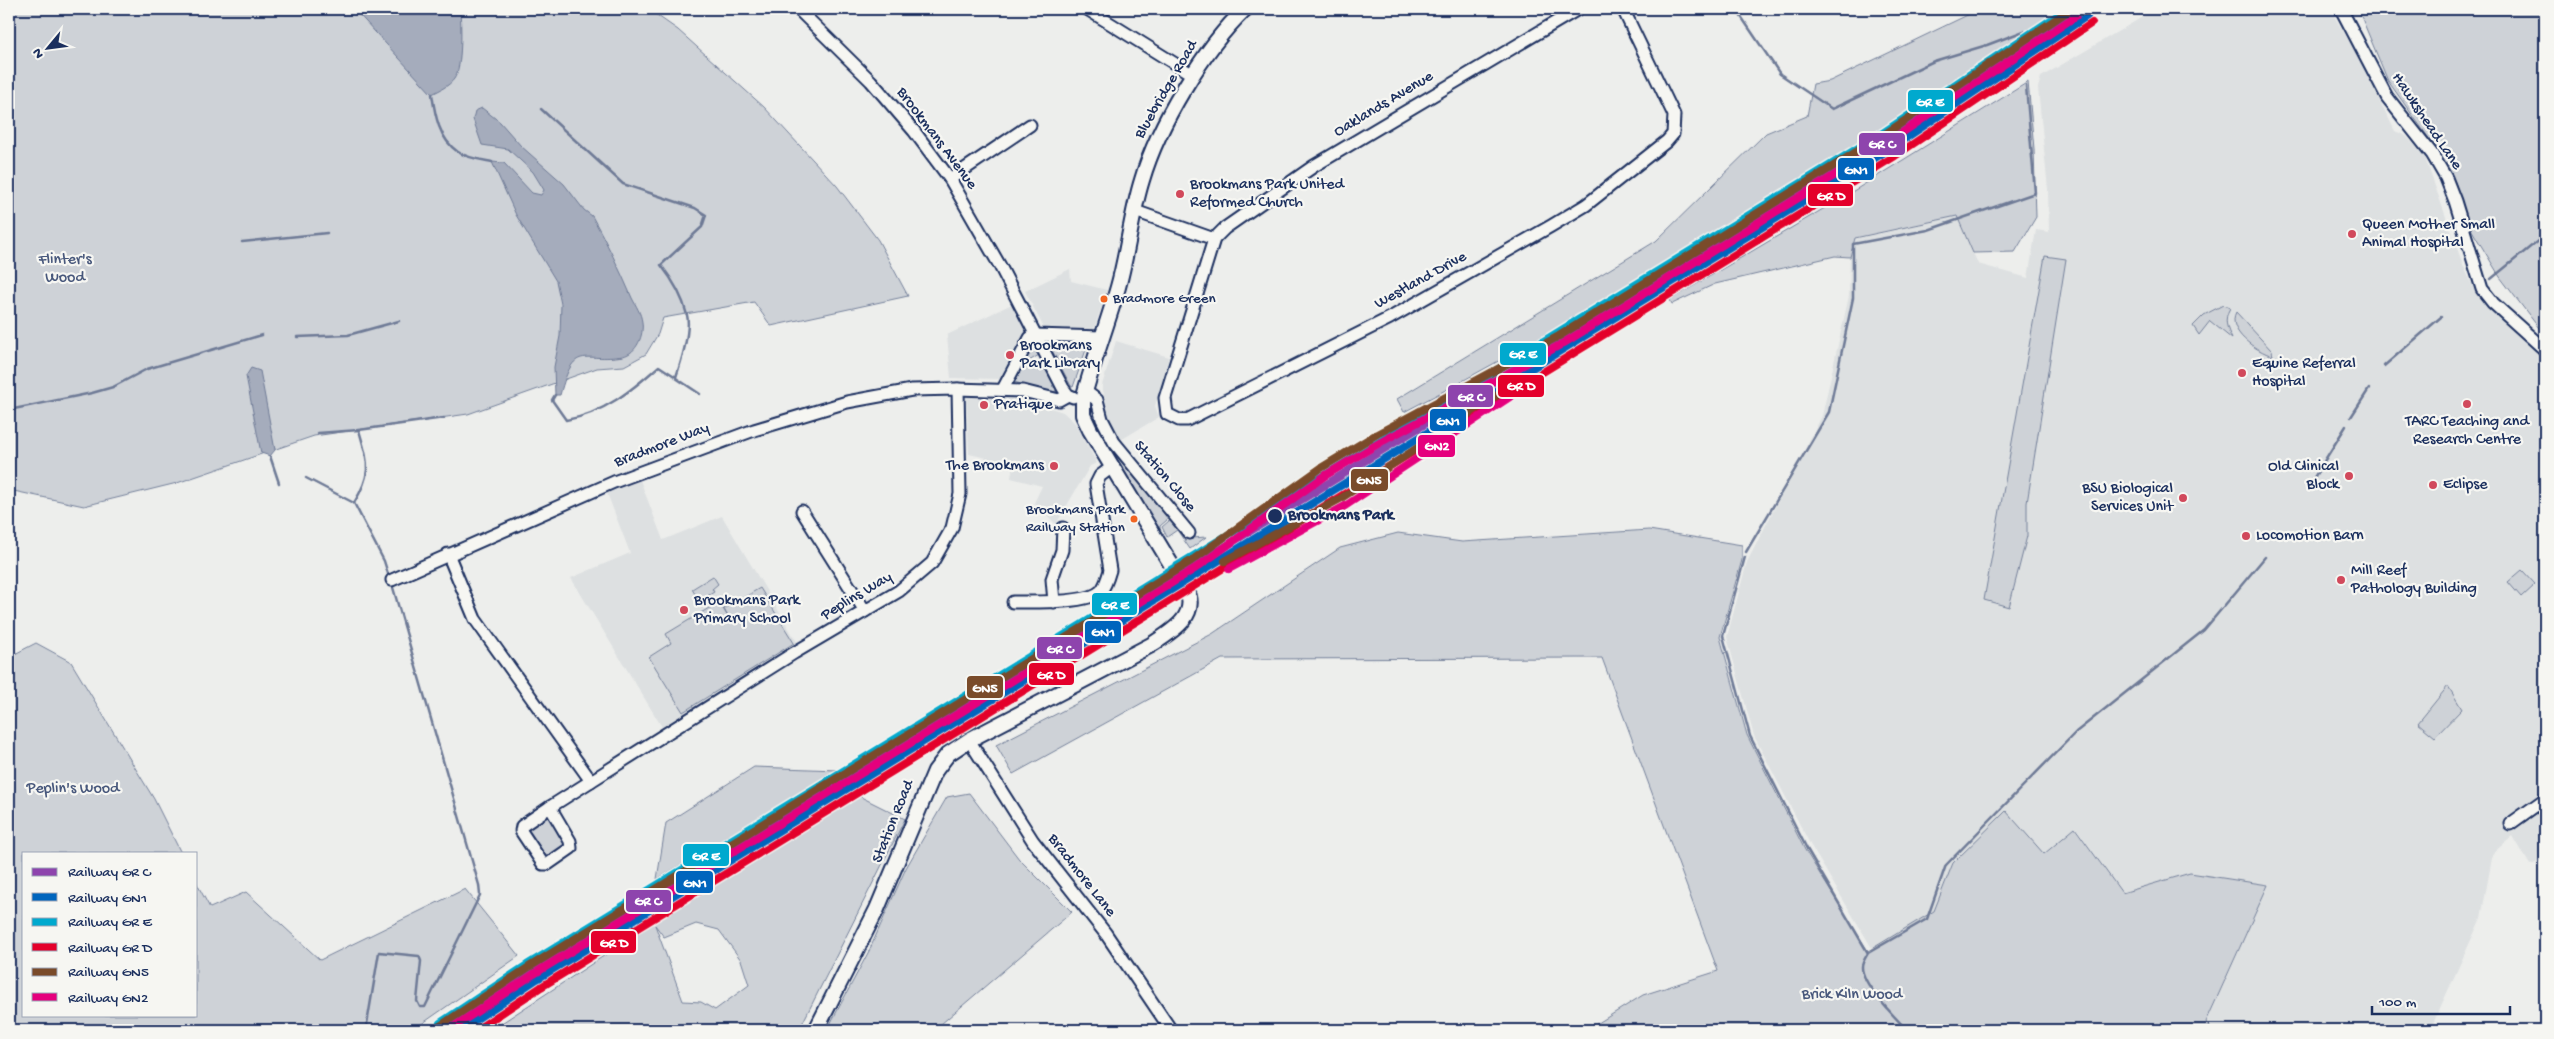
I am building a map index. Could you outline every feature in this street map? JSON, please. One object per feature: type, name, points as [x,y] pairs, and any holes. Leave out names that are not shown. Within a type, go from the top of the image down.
[{"type":"street","name":"Brookmans Avenue","points":[[798,9],[871,81],[914,131],[950,179],[1000,266],[1035,335]]},
{"type":"street","points":[[1087,9],[1193,75]]},
{"type":"street","name":"Bluebridge Road","points":[[1102,337],[1118,286],[1147,162],[1158,137],[1193,75],[1217,40],[1245,9]]},
{"type":"street","name":"Oaklands Avenue","points":[[1214,238],[1225,228],[1314,166],[1578,9]]},
{"type":"street","name":"Westland Drive","points":[[1214,238],[1165,398],[1167,414],[1179,420],[1187,420],[1390,318],[1586,205],[1668,141],[1673,134],[1674,115],[1623,9]]},
{"type":"street","name":"Hawkshead Lane","points":[[2341,9],[2387,97],[2432,154],[2446,178],[2482,289],[2493,303],[2545,350]]},
{"type":"street","points":[[950,179],[1030,125]]},
{"type":"street","points":[[1134,211],[1214,238]]},
{"type":"street","points":[[1035,335],[1068,395]]},
{"type":"street","points":[[958,389],[1023,391],[1059,400],[1068,395],[1084,395],[1098,400],[1102,419],[1114,442],[1101,450],[1086,423],[1084,395],[1102,337],[1035,335],[1030,338],[1003,389]]},
{"type":"street","name":"Bradmore Way","points":[[392,580],[614,482],[754,430],[847,402],[879,395],[912,390],[958,389]]},
{"type":"street","name":"Peplins Way","points":[[550,807],[570,841],[571,848],[548,864],[543,864],[521,831],[522,826],[550,807],[591,781],[899,591],[922,574],[943,546],[952,528],[960,494],[958,389]]},
{"type":"street","name":"Station Close","points":[[1114,442],[1189,533]]},
{"type":"street","name":"Station Road","points":[[816,1030],[877,909],[935,771],[948,754],[969,740],[1166,635],[1187,616],[1191,600],[1162,548],[1101,450]]},
{"type":"street","points":[[1013,602],[1054,602],[1093,596],[1106,583],[1110,570],[1096,484],[1100,476],[1112,467]]},
{"type":"street","points":[[802,511],[865,611]]},
{"type":"street","points":[[1054,602],[1052,579],[1062,550],[1063,528]]},
{"type":"street","points":[[448,554],[475,619],[591,781]]},
{"type":"street","name":"Bradmore Lane","points":[[969,740],[1034,841],[1106,934],[1172,1030]]},
{"type":"street","points":[[2510,824],[2545,799]]},
{"type":"shaded area","points":[[2156,9],[2330,9],[2352,46],[2395,131],[2406,136],[2424,155],[2463,265],[2477,295],[2537,348],[2545,360],[2545,860],[2530,865],[2513,836],[2493,853],[2481,918],[2430,1030],[2212,1030],[2206,1023],[2268,885],[2190,873],[2122,893],[2076,828],[2044,854],[1953,863],[1934,911],[1872,948],[1811,846],[1754,736],[1727,637],[1747,562],[1822,416],[1849,296],[1850,257],[1855,239],[1957,216],[1978,264],[2028,278],[2036,230],[2049,232],[2048,190],[2038,88],[2041,77]]},
{"type":"shaded area","points":[[1070,269],[1071,281],[1107,290],[1093,332],[1045,330],[1025,291]]},
{"type":"shaded area","points":[[1012,304],[1027,334],[1003,379],[951,378],[947,335]]},
{"type":"shaded area","points":[[1116,341],[1169,357],[1155,406],[1159,417],[1119,441],[1109,420],[1102,385]]},
{"type":"shaded area","points":[[966,395],[1009,397],[1029,401],[1063,412],[1075,423],[1097,463],[1090,466],[1056,524],[1034,503],[1042,486],[1011,478],[1013,464],[969,454]]},
{"type":"shaded area","name":"Brookmans Park Primary School","points":[[640,480],[663,540],[722,516],[797,642],[662,727],[571,578],[630,553],[607,493]]},
{"type":"green space","name":"Flinter's Wood","points":[[9,9],[648,9],[678,30],[764,107],[837,186],[878,240],[908,296],[771,326],[754,302],[663,318],[658,334],[646,354],[624,366],[597,368],[468,414],[314,436],[177,483],[84,506],[9,490]]},
{"type":"green space","points":[[1980,9],[2062,9],[2031,32],[1934,96],[1753,209],[1556,328],[1404,412],[1397,399],[1656,241],[1766,133],[1807,116],[1813,84],[1830,81]]},
{"type":"green space","points":[[2358,9],[2545,9],[2545,336],[2500,277],[2470,227],[2455,182],[2436,148],[2388,81]]},
{"type":"green space","points":[[2028,82],[2034,149],[2036,217],[2015,252],[1973,253],[1957,216],[1855,238],[1850,257],[1835,256],[1715,284],[1672,304],[1670,300],[1855,190]]},
{"type":"green space","points":[[2045,256],[2066,259],[2027,503],[2027,536],[2009,607],[1984,600]]},
{"type":"green space","points":[[2223,305],[2230,308],[2226,320],[2232,339],[2210,321],[2199,335],[2193,326],[2204,315]]},
{"type":"green space","points":[[2236,312],[2272,351],[2273,356],[2259,350],[2244,339],[2235,326]]},
{"type":"green space","points":[[1047,341],[1088,344],[1073,387],[1071,386]]},
{"type":"green space","points":[[1033,345],[1039,355],[1029,361],[1034,370],[1044,365],[1054,384],[1052,386],[1057,389],[1054,393],[1014,382]]},
{"type":"green space","points":[[1114,450],[1167,514],[1167,520],[1160,526],[1160,530],[1110,451]]},
{"type":"green space","points":[[1169,521],[1193,538],[1206,537],[1190,549],[1177,530],[1167,537],[1162,527]]},
{"type":"green space","name":"Brick Kiln Wood","points":[[1649,530],[1742,545],[1742,560],[1720,637],[1747,735],[1805,850],[1868,951],[1934,911],[1953,863],[2006,811],[2044,854],[2075,828],[2122,893],[2190,873],[2268,885],[2206,1022],[2212,1030],[1587,1030],[1643,995],[1718,971],[1602,658],[1222,659],[1013,774],[996,745],[1212,634],[1340,548],[1398,533],[1462,542]]},
{"type":"green space","points":[[2522,570],[2535,584],[2521,597],[2508,582]]},
{"type":"green space","points":[[713,576],[718,584],[712,589],[714,592],[699,601],[692,589]]},
{"type":"green space","points":[[760,588],[794,643],[683,712],[649,657],[671,643],[666,634],[719,602],[728,617],[724,609]]},
{"type":"green space","name":"Peplin's Wood","points":[[36,643],[71,662],[154,799],[180,852],[22,852],[22,1016],[198,1016],[198,886],[210,908],[246,892],[320,960],[465,889],[519,956],[413,1030],[9,1030],[9,657]]},
{"type":"green space","points":[[2448,686],[2462,709],[2435,737],[2418,723]]},
{"type":"green space","points":[[754,767],[837,770],[657,879],[666,823]]},
{"type":"green space","points":[[969,793],[1019,859],[1072,912],[934,1030],[827,1030],[869,951],[906,868],[947,797]]},
{"type":"green space","points":[[857,795],[905,819],[799,1030],[491,1030],[654,923]],"holes":[[[696,924],[719,930],[741,960],[749,985],[715,1010],[701,1002],[683,1001],[655,925],[664,937]]]},
{"type":"green space","points":[[548,814],[567,843],[548,862],[526,834],[527,826]]},
{"type":"water","points":[[354,9],[460,9],[460,55],[454,79],[447,86],[432,94]]},
{"type":"water","points":[[482,108],[500,122],[521,146],[564,184],[584,210],[592,216],[641,319],[641,338],[632,351],[623,356],[589,357],[576,361],[570,367],[560,395],[555,395],[554,367],[560,336],[561,304],[556,281],[516,215],[492,162],[504,163],[532,193],[541,195],[544,190],[533,172],[508,149],[482,145],[473,119],[475,111]]},
{"type":"water","points":[[251,368],[260,371],[275,450],[270,456],[261,453],[246,376]]},
{"type":"waterway","points":[[1736,9],[1780,74],[1832,109],[1934,61],[1987,45],[2024,31]]},
{"type":"waterway","points":[[1746,552],[1829,412],[1853,298],[1853,244],[1928,230],[2035,193],[2026,86]]},
{"type":"waterway","points":[[432,94],[439,126],[452,147],[466,156],[492,162]]},
{"type":"waterway","points":[[541,109],[623,184],[695,208],[706,215],[702,227],[661,265],[677,289],[683,302],[688,322],[687,338],[676,377],[659,366],[638,384],[605,407],[580,417],[566,420],[552,400],[555,395]]},
{"type":"waterway","points":[[242,242],[327,233]]},
{"type":"waterway","points":[[2491,279],[2545,235]]},
{"type":"waterway","points":[[2384,366],[2441,317]]},
{"type":"waterway","points":[[297,337],[348,335],[399,321]]},
{"type":"waterway","points":[[9,410],[113,387],[147,369],[262,335]]},
{"type":"waterway","points":[[676,378],[700,394]]},
{"type":"waterway","points":[[2351,417],[2369,389]]},
{"type":"waterway","points":[[359,430],[444,418]]},
{"type":"waterway","points":[[2310,484],[2346,426]]},
{"type":"waterway","points":[[318,433],[359,430],[367,467],[364,483],[354,503]]},
{"type":"waterway","points":[[270,456],[279,483]]},
{"type":"waterway","points":[[306,478],[354,503],[384,561],[389,577]]},
{"type":"waterway","points":[[1745,557],[1723,636],[1750,736],[1807,849],[1868,953],[1862,967],[1867,983],[1907,1030]]},
{"type":"waterway","points":[[1868,953],[1927,919],[1946,865],[2076,732],[2204,630],[2265,557]]},
{"type":"waterway","points":[[366,1030],[379,952],[419,956],[421,961],[417,1001],[420,1007],[425,1007],[480,895],[479,885],[392,584]]},
{"type":"transit line","points":[[440,1023],[527,965],[1881,134],[2067,9]]},
{"type":"transit line","points":[[445,1030],[532,972],[1886,141],[2082,9]]},
{"type":"transit line","points":[[476,1030],[541,987],[1895,156],[2092,23]]},
{"type":"rail line","name":"GN5","points":[[434,1030],[529,967],[1191,561],[1321,468],[1377,434],[1559,336],[1882,136],[2071,9]]},
{"type":"rail line","name":"GN2","points":[[449,1030],[534,974],[1196,568],[1326,475],[1381,442],[1564,343],[1887,143],[2076,16]]},
{"type":"rail line","name":"GN1","points":[[460,1030],[537,979],[1891,148],[2087,16]]},
{"type":"rail line","name":"GN5","points":[[1225,561],[1340,499],[1508,388]]},
{"type":"rail line","name":"GN2","points":[[1229,569],[1345,506],[1513,395]]},
{"type":"place","name":"Brookmans Park United Reformed Church","points":[[1180,194]]},
{"type":"place","name":"Queen Mother Small Animal Hospital","points":[[2352,234]]},
{"type":"place","name":"Bradmore Green","points":[[1104,299]]},
{"type":"place","name":"Brookmans Park Library","points":[[1010,355]]},
{"type":"place","name":"Equine Referral Hospital","points":[[2242,373]]},
{"type":"place","name":"TARC Teaching and Research Centre","points":[[2467,404]]},
{"type":"place","name":"Pratique","points":[[984,405]]},
{"type":"place","name":"The Brookmans","points":[[1054,466]]},
{"type":"place","name":"Old Clinical Block","points":[[2349,476]]},
{"type":"place","name":"Eclipse","points":[[2433,485]]},
{"type":"place","name":"BSU Biological Services Unit","points":[[2183,498]]},
{"type":"place","name":"Brookmans Park","points":[[1275,516]]},
{"type":"place","name":"Brookmans Park Railway Station","points":[[1134,519]]},
{"type":"place","name":"Locomotion Barn","points":[[2246,536]]},
{"type":"place","name":"Mill Reef Pathology Building","points":[[2341,580]]},
{"type":"place","name":"Brookmans Park Primary School","points":[[684,610]]}]
